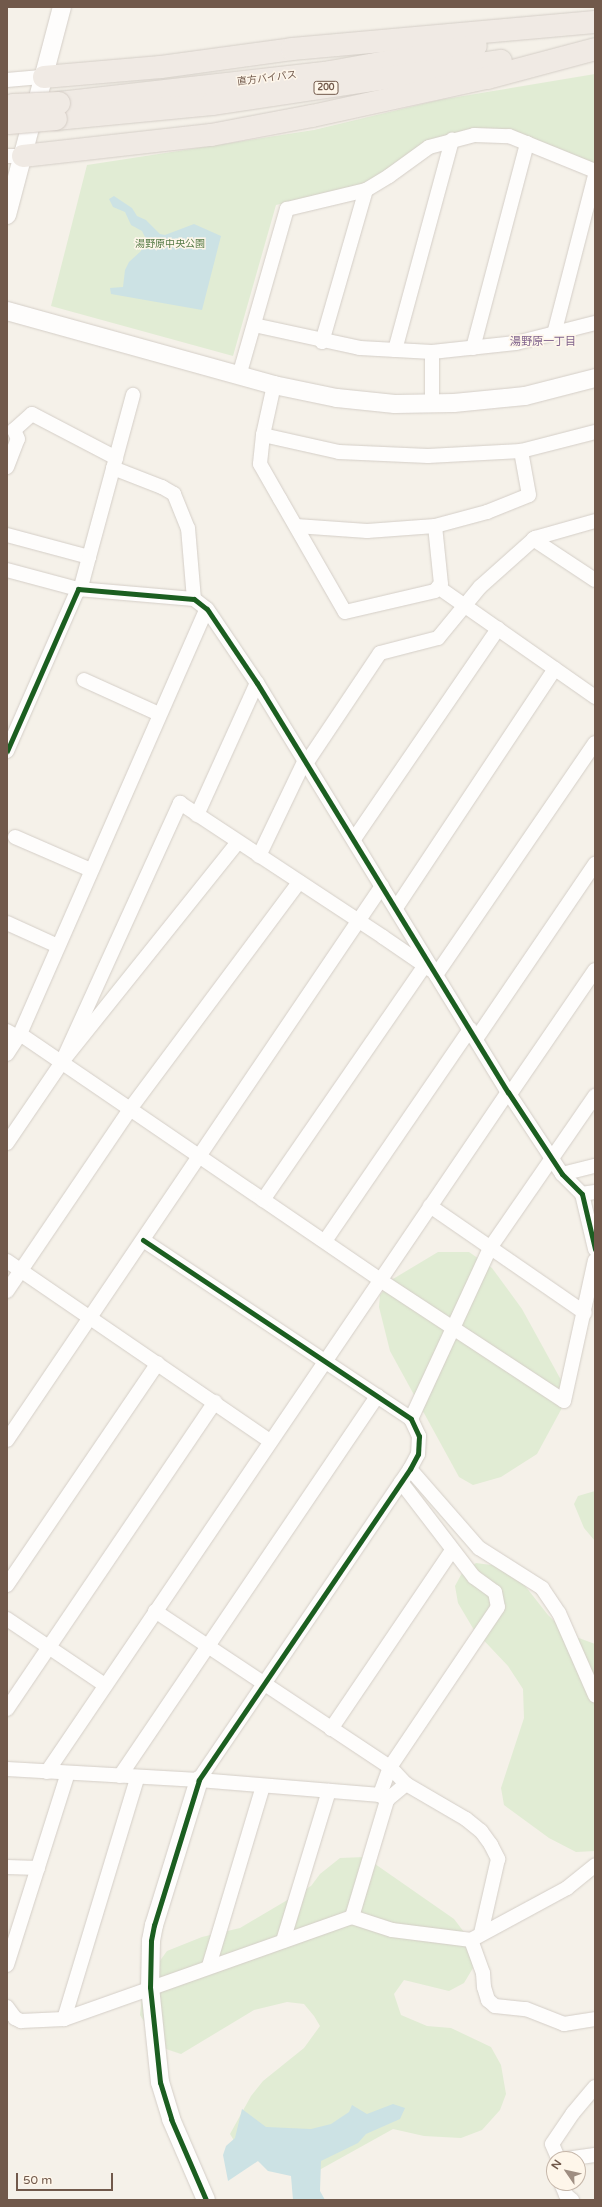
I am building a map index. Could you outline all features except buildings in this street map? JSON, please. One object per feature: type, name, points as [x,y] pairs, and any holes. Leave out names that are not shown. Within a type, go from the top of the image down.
[{"type":"highway","points":[[44,77],[161,67],[292,48],[595,23]]},
{"type":"highway","name":"直方バイパス","points":[[57,111],[330,72],[595,23]]},
{"type":"highway","name":"直方バイパス","points":[[9,114],[212,104],[595,45]]},
{"type":"highway","points":[[15,156],[211,135],[312,116],[487,78],[595,49]]},
{"type":"street","points":[[7,215],[15,156],[44,77],[62,7]]},
{"type":"street","points":[[7,80],[44,77]]},
{"type":"street","points":[[239,376],[287,209],[366,190],[389,176],[429,147],[452,140],[492,134],[509,136],[595,170]]},
{"type":"street","points":[[395,350],[452,140]]},
{"type":"street","points":[[473,348],[527,143]]},
{"type":"street","points":[[554,334],[595,175]]},
{"type":"street","points":[[322,342],[366,190]]},
{"type":"street","points":[[7,311],[274,386],[351,399],[395,404],[432,404],[525,396],[595,378]]},
{"type":"street","points":[[254,325],[322,342],[360,348],[432,352],[516,343],[595,323]]},
{"type":"street","points":[[432,352],[432,404]]},
{"type":"street","points":[[274,386],[263,435],[260,464],[345,612],[434,591],[441,584],[435,526]]},
{"type":"street","points":[[7,751],[79,590],[133,395]]},
{"type":"street","points":[[7,467],[18,439],[14,430],[32,414],[114,463],[174,494],[188,528],[194,600]]},
{"type":"street","points":[[263,435],[339,452],[428,456],[521,451],[595,432]]},
{"type":"street","points":[[296,526],[367,531],[435,526],[487,512],[529,495],[521,451]]},
{"type":"street","points":[[259,856],[306,761],[380,653],[438,638],[463,605],[533,539],[595,521]]},
{"type":"street","points":[[7,535],[89,557]]},
{"type":"street","points":[[533,539],[595,580]]},
{"type":"street","points":[[7,570],[79,590],[194,600],[207,609],[258,683],[396,908],[432,971],[551,1158],[562,1174],[588,1193],[595,1249]]},
{"type":"street","points":[[438,587],[555,669],[594,693]]},
{"type":"street","points":[[7,1054],[15,1034],[58,946],[159,714],[207,609]]},
{"type":"street","points":[[354,839],[498,629]]},
{"type":"street","points":[[396,908],[555,669]]},
{"type":"street","points":[[84,680],[159,714]]},
{"type":"street","points":[[197,815],[258,683]]},
{"type":"street","points":[[263,1200],[432,971],[595,743]]},
{"type":"street","points":[[62,1062],[180,803],[432,971]]},
{"type":"street","points":[[15,837],[91,870]]},
{"type":"street","points":[[7,1143],[62,1062],[238,842]]},
{"type":"street","points":[[325,1241],[595,864]]},
{"type":"street","points":[[7,1291],[130,1109],[299,882]]},
{"type":"street","points":[[7,1440],[360,922],[382,886]]},
{"type":"street","points":[[7,922],[58,946]]},
{"type":"street","points":[[47,1772],[430,1206],[595,970]]},
{"type":"street","points":[[15,1034],[62,1062],[380,1280],[564,1401],[585,1313],[595,1260]]},
{"type":"street","points":[[411,1419],[490,1248],[595,1096]]},
{"type":"street","points":[[562,1174],[595,1166]]},
{"type":"street","points":[[430,1206],[585,1313]]},
{"type":"street","points":[[143,1240],[325,1360],[411,1419],[419,1436],[418,1454],[410,1469],[199,1780],[154,1925],[150,1940],[150,1987],[160,2082],[171,2119],[206,2200]]},
{"type":"street","points":[[7,1261],[91,1317],[270,1441]]},
{"type":"street","points":[[7,1585],[158,1363]]},
{"type":"street","points":[[120,1776],[206,1646],[377,1396]]},
{"type":"street","points":[[7,1709],[215,1402]]},
{"type":"street","points":[[410,1469],[479,1548],[542,1588],[559,1614],[595,1695]]},
{"type":"street","points":[[352,1917],[384,1797],[390,1767],[498,1607],[495,1592],[474,1577],[401,1482]]},
{"type":"street","points":[[331,1728],[452,1550]]},
{"type":"street","points":[[155,1611],[390,1767],[406,1784],[466,1819],[481,1831],[491,1845],[498,1859],[476,1936],[484,1973],[484,1987],[488,2000],[495,2006],[526,2009],[564,2024],[595,2019]]},
{"type":"street","points":[[7,1618],[105,1685]]},
{"type":"street","points":[[7,1769],[137,1778],[199,1780],[384,1797],[406,1784]]},
{"type":"street","points":[[7,1965],[68,1773]]},
{"type":"street","points":[[64,2019],[137,1778]]},
{"type":"street","points":[[209,1966],[263,1786]]},
{"type":"street","points":[[283,1941],[329,1791]]},
{"type":"street","points":[[7,2006],[15,2018],[22,2021],[64,2019],[209,1966],[352,1917],[392,1930],[476,1936],[567,1888],[595,1865]]},
{"type":"street","points":[[7,1867],[38,1868]]},
{"type":"street","points":[[556,2151],[552,2144],[573,2113],[595,2087]]},
{"type":"street","points":[[564,2191],[566,2195],[572,2200]]},
{"type":"green space","name":"湯野原中央公園","points":[[595,74],[595,164],[514,131],[485,128],[468,129],[426,142],[367,183],[276,205],[233,356],[51,306],[87,165],[314,130],[439,100]]},
{"type":"green space","points":[[438,1252],[469,1252],[492,1268],[522,1309],[561,1380],[563,1406],[537,1454],[501,1477],[473,1485],[459,1477],[390,1351],[379,1307],[380,1295],[393,1279]]},
{"type":"green space","points":[[595,1491],[595,1541],[584,1528],[574,1504],[578,1496]]},
{"type":"green space","points":[[476,1563],[499,1566],[522,1582],[548,1615],[568,1634],[595,1644],[595,1851],[576,1852],[549,1838],[504,1805],[501,1788],[524,1718],[523,1689],[508,1666],[474,1630],[458,1603],[455,1586],[462,1573]]},
{"type":"green space","points":[[365,1857],[454,1919],[467,1936],[473,1968],[464,1983],[449,1991],[404,1980],[394,1994],[401,2015],[427,2026],[451,2028],[491,2047],[501,2065],[506,2094],[500,2110],[482,2130],[461,2138],[424,2136],[393,2129],[312,2174],[275,2170],[241,2152],[230,2134],[251,2096],[263,2081],[304,2048],[320,2026],[314,2016],[304,2004],[287,2002],[254,2010],[181,2054],[166,2049],[153,2036],[140,2015],[142,1997],[154,1969],[167,1951],[202,1937],[240,1928],[311,1886],[320,1874],[340,1858]]},
{"type":"shaded area","points":[[114,196],[132,208],[137,216],[146,220],[160,234],[165,235],[194,224],[221,236],[202,310],[111,294],[110,288],[123,287],[125,270],[129,262],[141,251],[145,237],[142,231],[131,225],[125,212],[113,207],[109,199]]},
{"type":"shaded area","points":[[393,2104],[405,2108],[400,2119],[366,2134],[358,2143],[321,2161],[320,2191],[325,2200],[293,2200],[291,2176],[268,2171],[258,2161],[228,2181],[223,2155],[226,2146],[235,2138],[242,2109],[266,2127],[311,2129],[331,2124],[349,2112],[352,2105],[367,2114]]},
{"type":"cycle path","points":[[7,751],[78,589],[194,599],[207,609],[257,683],[508,1092],[562,1174],[582,1194],[595,1249]]},
{"type":"cycle path","points":[[143,1240],[411,1419],[419,1436],[418,1454],[410,1469],[199,1780],[154,1925],[151,1941],[150,1987],[160,2082],[171,2119],[206,2200]]},
{"type":"district","name":"湯野原一丁目","points":[[543,342]]}]
